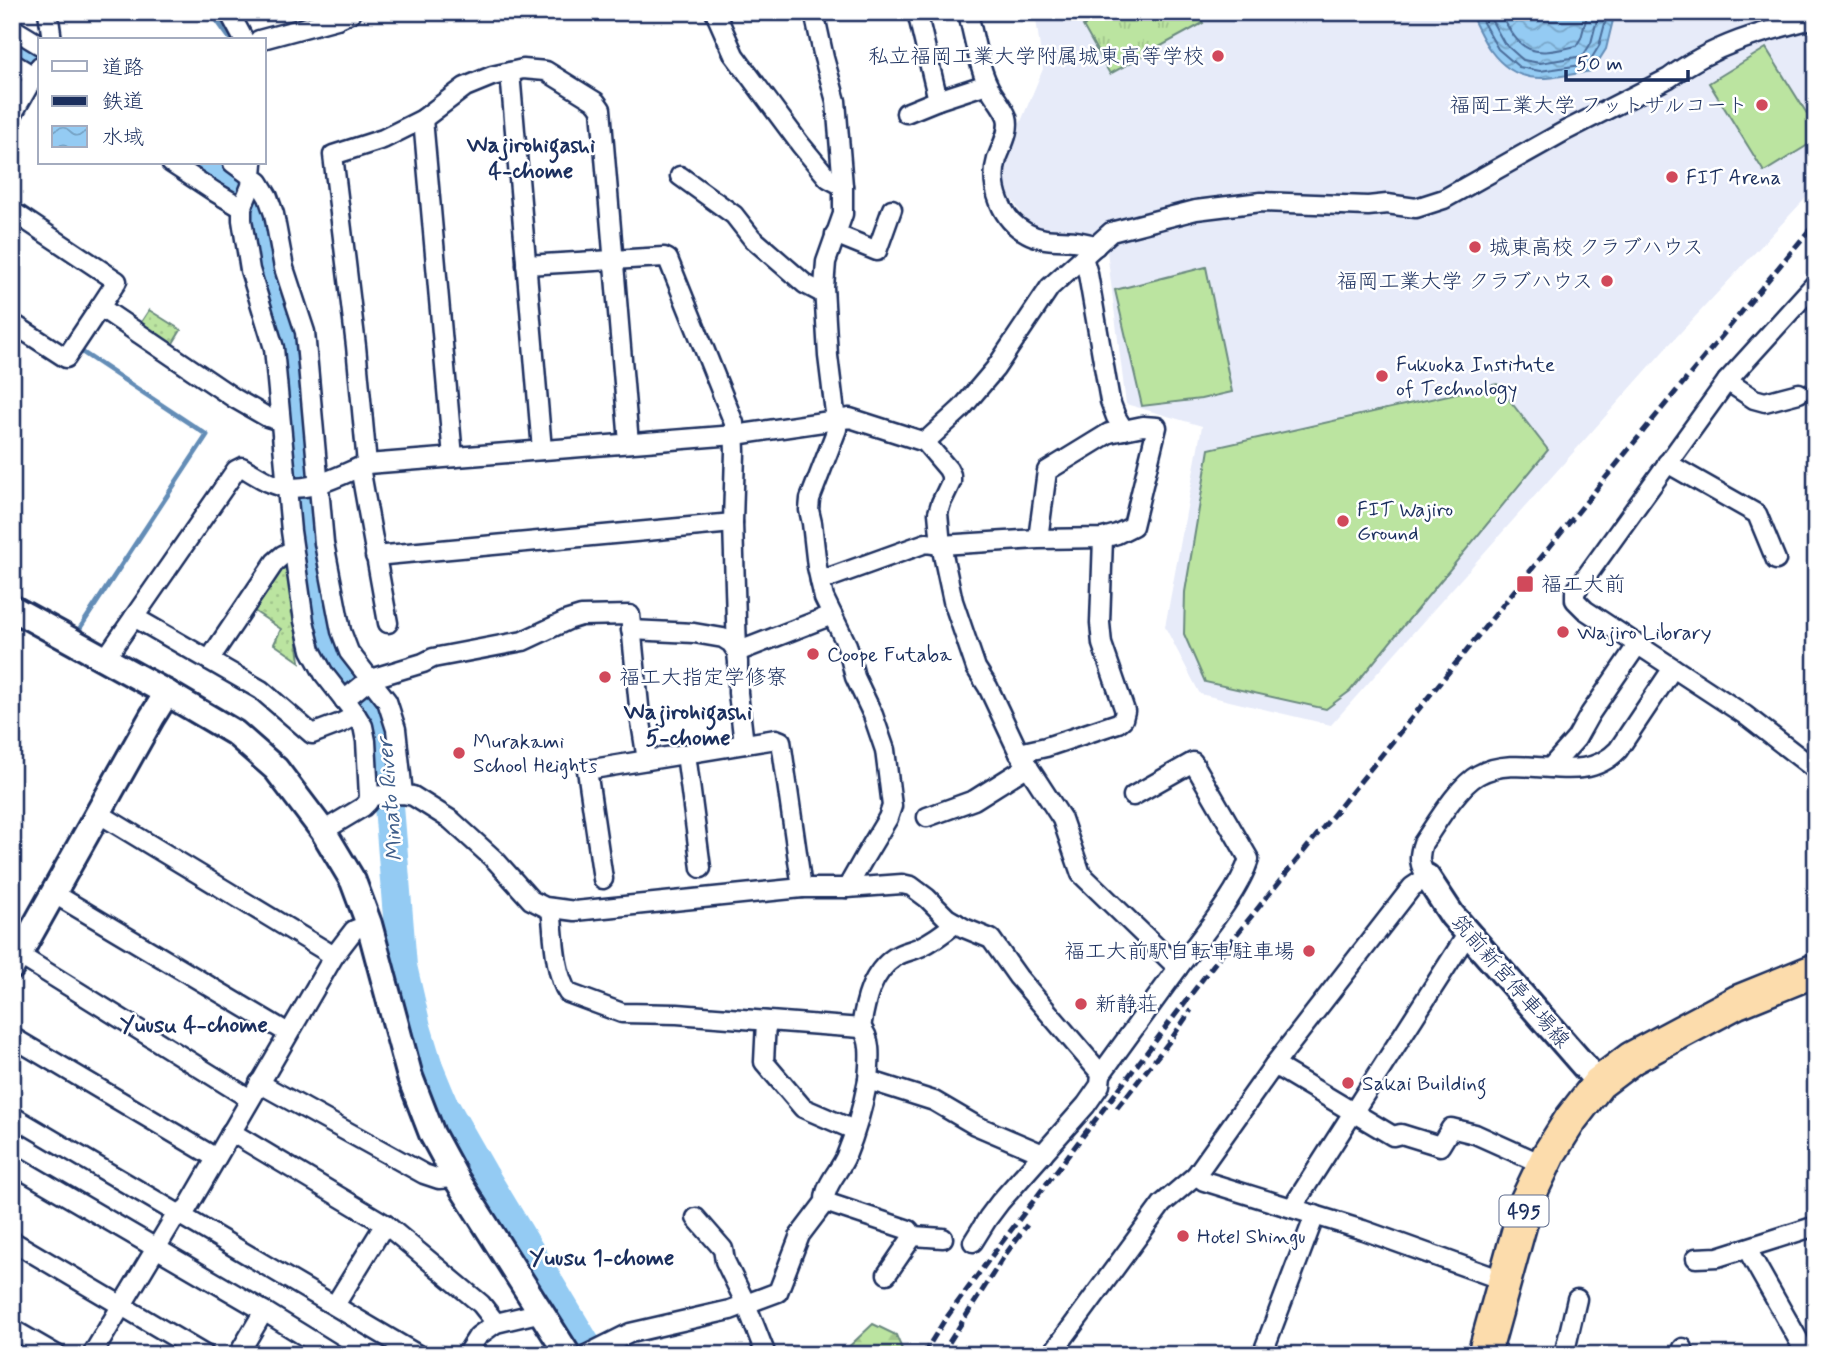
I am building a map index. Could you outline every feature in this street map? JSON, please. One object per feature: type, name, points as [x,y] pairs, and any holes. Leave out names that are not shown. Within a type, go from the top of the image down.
[{"type":"highway","name":"495","points":[[1484,1355],[1527,1200],[1549,1154],[1600,1083],[1632,1058],[1725,1009],[1816,970]]},
{"type":"street","points":[[48,12],[52,38]]},
{"type":"street","points":[[229,12],[243,38]]},
{"type":"street","points":[[266,38],[337,19],[352,12]]},
{"type":"street","points":[[715,12],[734,55],[767,100],[828,178],[843,186]]},
{"type":"street","points":[[814,12],[836,101],[843,186],[842,214],[826,262],[824,294],[837,429],[810,499],[809,510],[824,598],[847,645],[855,677],[873,715],[885,750],[892,806],[888,818],[847,888]]},
{"type":"street","points":[[917,12],[938,100]]},
{"type":"street","points":[[969,12],[987,84],[1007,117],[1007,129],[994,174],[1002,209],[1015,225],[1028,234],[1050,240],[1082,241],[1089,252],[1088,274],[1110,401],[1124,430]]},
{"type":"street","points":[[925,442],[970,399],[995,369],[1050,287],[1111,232],[1196,211],[1261,202],[1368,206],[1387,204],[1416,208],[1444,199],[1724,46],[1760,32],[1816,18]]},
{"type":"street","points":[[12,27],[38,44]]},
{"type":"street","points":[[12,63],[38,74],[12,115]]},
{"type":"street","points":[[388,623],[375,556],[363,466],[356,346],[333,155],[383,139],[423,119],[466,87],[492,76],[523,69],[545,71],[596,102],[601,109],[629,443]]},
{"type":"street","points":[[510,72],[542,450]]},
{"type":"street","points":[[906,113],[987,84]]},
{"type":"street","points":[[423,119],[453,457]]},
{"type":"street","points":[[173,164],[242,208]]},
{"type":"street","points":[[252,170],[251,186],[242,208],[242,220],[250,270],[274,348],[293,550],[304,621],[311,650],[324,674],[363,726],[373,796]]},
{"type":"street","points":[[252,170],[268,197],[274,214],[284,268],[305,332],[324,543],[341,631],[349,652],[387,701],[397,729],[400,794]]},
{"type":"street","points":[[680,176],[734,215],[752,239],[806,284],[824,294]]},
{"type":"street","points":[[835,234],[877,251],[892,209]]},
{"type":"street","points":[[12,211],[117,281],[66,358],[12,323]]},
{"type":"street","points":[[526,265],[663,257],[668,259],[734,423],[733,523],[738,693],[744,744]]},
{"type":"street","points":[[1816,284],[1727,381],[1575,592],[1575,600],[1586,610],[1745,715],[1816,770]]},
{"type":"street","points":[[100,307],[234,398],[267,417],[280,421]]},
{"type":"street","points":[[1727,381],[1754,399],[1765,402],[1798,393]]},
{"type":"street","points":[[105,659],[236,470],[242,467],[272,484],[294,488],[319,485],[363,466],[735,435],[850,418],[859,420],[925,442],[948,469],[951,482],[938,513],[941,545],[953,601],[976,668],[1023,760],[1062,819],[1081,874],[1178,968]]},
{"type":"street","points":[[820,581],[926,543],[941,545],[1038,538],[1102,538],[1117,534],[1133,526],[1157,427],[1143,426],[1108,433],[1047,471],[1038,538]]},
{"type":"street","points":[[1667,463],[1757,514],[1776,560]]},
{"type":"street","points":[[375,556],[733,523]]},
{"type":"street","points":[[927,817],[974,800],[1023,760],[1046,747],[1123,719],[1125,711],[1102,644],[1102,538]]},
{"type":"street","points":[[209,660],[275,562],[293,550]]},
{"type":"street","points":[[12,608],[235,733],[276,769],[323,831],[353,881],[369,924],[417,1099],[432,1133],[456,1178],[568,1355]]},
{"type":"street","points":[[344,699],[370,678],[433,658],[523,641],[581,616],[630,615],[647,760]]},
{"type":"street","points":[[737,652],[832,615]]},
{"type":"street","points":[[134,617],[261,690],[313,734],[356,715]]},
{"type":"street","points":[[632,630],[694,633],[723,638],[731,643],[737,652]]},
{"type":"street","points":[[1551,766],[1576,739],[1638,644]]},
{"type":"street","points":[[1051,1355],[1162,1204],[1196,1175],[1274,1065],[1412,887],[1427,877],[1420,866],[1419,853],[1423,843],[1467,783],[1479,774],[1505,766],[1551,766],[1568,770],[1589,768],[1609,760],[1673,668]]},
{"type":"street","points":[[167,694],[15,961],[255,1091],[424,1174],[439,1179],[456,1178]]},
{"type":"street","points":[[603,879],[587,770],[776,739],[781,741],[802,888]]},
{"type":"street","points":[[686,754],[701,868]]},
{"type":"street","points":[[973,1242],[988,1218],[1086,1105],[1100,1085],[1101,1074],[1230,896],[1249,859],[1193,762],[1133,796]]},
{"type":"street","points":[[323,831],[363,807],[373,796],[413,796],[451,820],[496,861],[531,900],[551,908],[575,911],[802,888],[902,884],[911,886],[947,918],[992,939],[1018,977],[1101,1074]]},
{"type":"street","points":[[98,813],[334,956]]},
{"type":"street","name":"筑前新宮停車場線","points":[[1427,877],[1452,915],[1600,1083]]},
{"type":"street","points":[[53,893],[288,1033]]},
{"type":"street","points":[[551,908],[558,965],[568,993],[622,1013],[677,1014],[861,1028],[866,1033],[869,1051],[865,1096],[845,1157],[825,1194],[825,1202],[800,1235],[778,1292],[730,1310],[630,1333],[586,1355]]},
{"type":"street","points":[[861,1028],[873,981],[887,964],[897,955],[918,948],[956,923]]},
{"type":"street","points":[[92,1355],[173,1220],[188,1207],[334,956],[354,930],[369,924]]},
{"type":"street","points":[[1292,1208],[1468,933]]},
{"type":"street","points":[[766,1021],[764,1062],[803,1108],[854,1130]]},
{"type":"street","points":[[12,1037],[216,1158]]},
{"type":"street","points":[[1274,1065],[1393,1136],[1401,1134],[1440,1146],[1451,1128],[1475,1134],[1544,1165]]},
{"type":"street","points":[[868,1080],[934,1101],[975,1125],[1043,1154]]},
{"type":"street","points":[[12,1116],[418,1355]]},
{"type":"street","points":[[231,1132],[385,1224],[481,1304],[496,1323]]},
{"type":"street","points":[[12,1164],[335,1355]]},
{"type":"street","points":[[1196,1175],[1204,1181],[1363,1230],[1505,1281]]},
{"type":"street","points":[[825,1202],[909,1230],[913,1236]]},
{"type":"street","points":[[1262,1355],[1315,1215]]},
{"type":"street","points":[[696,1218],[723,1250],[766,1355]]},
{"type":"street","points":[[335,1305],[385,1224]]},
{"type":"street","points":[[1696,1258],[1747,1249],[1816,1226]]},
{"type":"street","points":[[913,1236],[943,1238]]},
{"type":"street","points":[[887,1274],[913,1236]]},
{"type":"street","points":[[12,1241],[205,1355]]},
{"type":"street","points":[[1747,1249],[1807,1355]]},
{"type":"street","points":[[1564,1355],[1577,1299]]},
{"type":"street","points":[[237,1355],[264,1311]]},
{"type":"street","points":[[466,1355],[478,1336],[496,1323],[542,1312]]},
{"type":"street","points":[[12,1328],[57,1355]]},
{"type":"shaded area","name":"Fukuoka Institute of Technology","points":[[1035,12],[1802,12],[1816,87],[1816,187],[1667,347],[1331,725],[1200,694],[1165,627],[1202,426],[1126,404],[1107,251],[1093,234],[1034,232],[1003,186],[1012,143],[1043,69]]},
{"type":"green space","points":[[1109,12],[1197,12],[1203,23],[1110,74],[1083,26]]},
{"type":"green space","name":"福岡工業大学 フットサルコート","points":[[1766,48],[1816,128],[1816,140],[1764,172],[1709,83]]},
{"type":"green space","points":[[1206,267],[1232,392],[1201,399],[1142,406],[1115,290]]},
{"type":"green space","points":[[149,310],[181,330],[170,348],[138,327]]},
{"type":"green space","name":"FIT Wajiro Ground","points":[[1497,384],[1548,450],[1350,691],[1326,709],[1205,682],[1184,634],[1185,592],[1209,449]]},
{"type":"green space","points":[[280,562],[289,568],[300,662],[274,644],[281,629],[251,609]]},
{"type":"green space","points":[[873,1324],[896,1335],[902,1349],[900,1355],[840,1355]]},
{"type":"water","points":[[1469,12],[1615,12],[1606,49],[1592,71],[1537,78],[1513,71],[1502,63],[1488,47]]},
{"type":"waterway","points":[[211,12],[230,38]]},
{"type":"waterway","name":"Minato River","points":[[12,41],[38,58]]},
{"type":"waterway","name":"Minato River","points":[[206,164],[229,179],[259,208],[291,336],[311,541],[328,639],[382,720],[402,966],[429,1070],[443,1104],[483,1174],[592,1355]]},
{"type":"waterway","points":[[229,179],[235,168]]},
{"type":"waterway","points":[[78,631],[207,435],[79,350]]},
{"type":"railway","points":[[923,1355],[944,1321],[996,1250],[1237,934],[1816,222]]},
{"type":"railway","points":[[1117,1108],[1191,1010]]},
{"type":"railway","points":[[941,1355],[1027,1225]]},
{"type":"place","name":"私立福岡工業大学附属城東高等学校","points":[[1218,56]]},
{"type":"place","name":"福岡工業大学 フットサルコート","points":[[1762,105]]},
{"type":"place","name":"FIT Arena","points":[[1672,177]]},
{"type":"place","name":"城東高校 クラブハウス","points":[[1475,247]]},
{"type":"place","name":"福岡工業大学 クラブハウス","points":[[1607,281]]},
{"type":"place","name":"Fukuoka Institute of Technology","points":[[1382,376]]},
{"type":"place","name":"FIT Wajiro Ground","points":[[1343,521]]},
{"type":"place","name":"福工大前","points":[[1525,584]]},
{"type":"place","name":"Wajiro Library","points":[[1563,632]]},
{"type":"place","name":"Coope Futaba","points":[[813,654]]},
{"type":"place","name":"福工大指定学修寮","points":[[605,677]]},
{"type":"place","name":"Murakami School Heights","points":[[459,753]]},
{"type":"place","name":"福工大前駅自転車駐車場","points":[[1309,951]]},
{"type":"place","name":"新静荘","points":[[1081,1004]]},
{"type":"place","name":"Sakai Building","points":[[1348,1083]]},
{"type":"place","name":"Hotel Shingu","points":[[1183,1236]]},
{"type":"district","name":"Wajirohigashi 4-chome","points":[[531,157]]},
{"type":"district","name":"Wajirohigashi 5-chome","points":[[688,724]]},
{"type":"district","name":"Yuusu 4-chome","points":[[194,1024]]},
{"type":"district","name":"Yuusu 1-chome","points":[[602,1257]]}]
